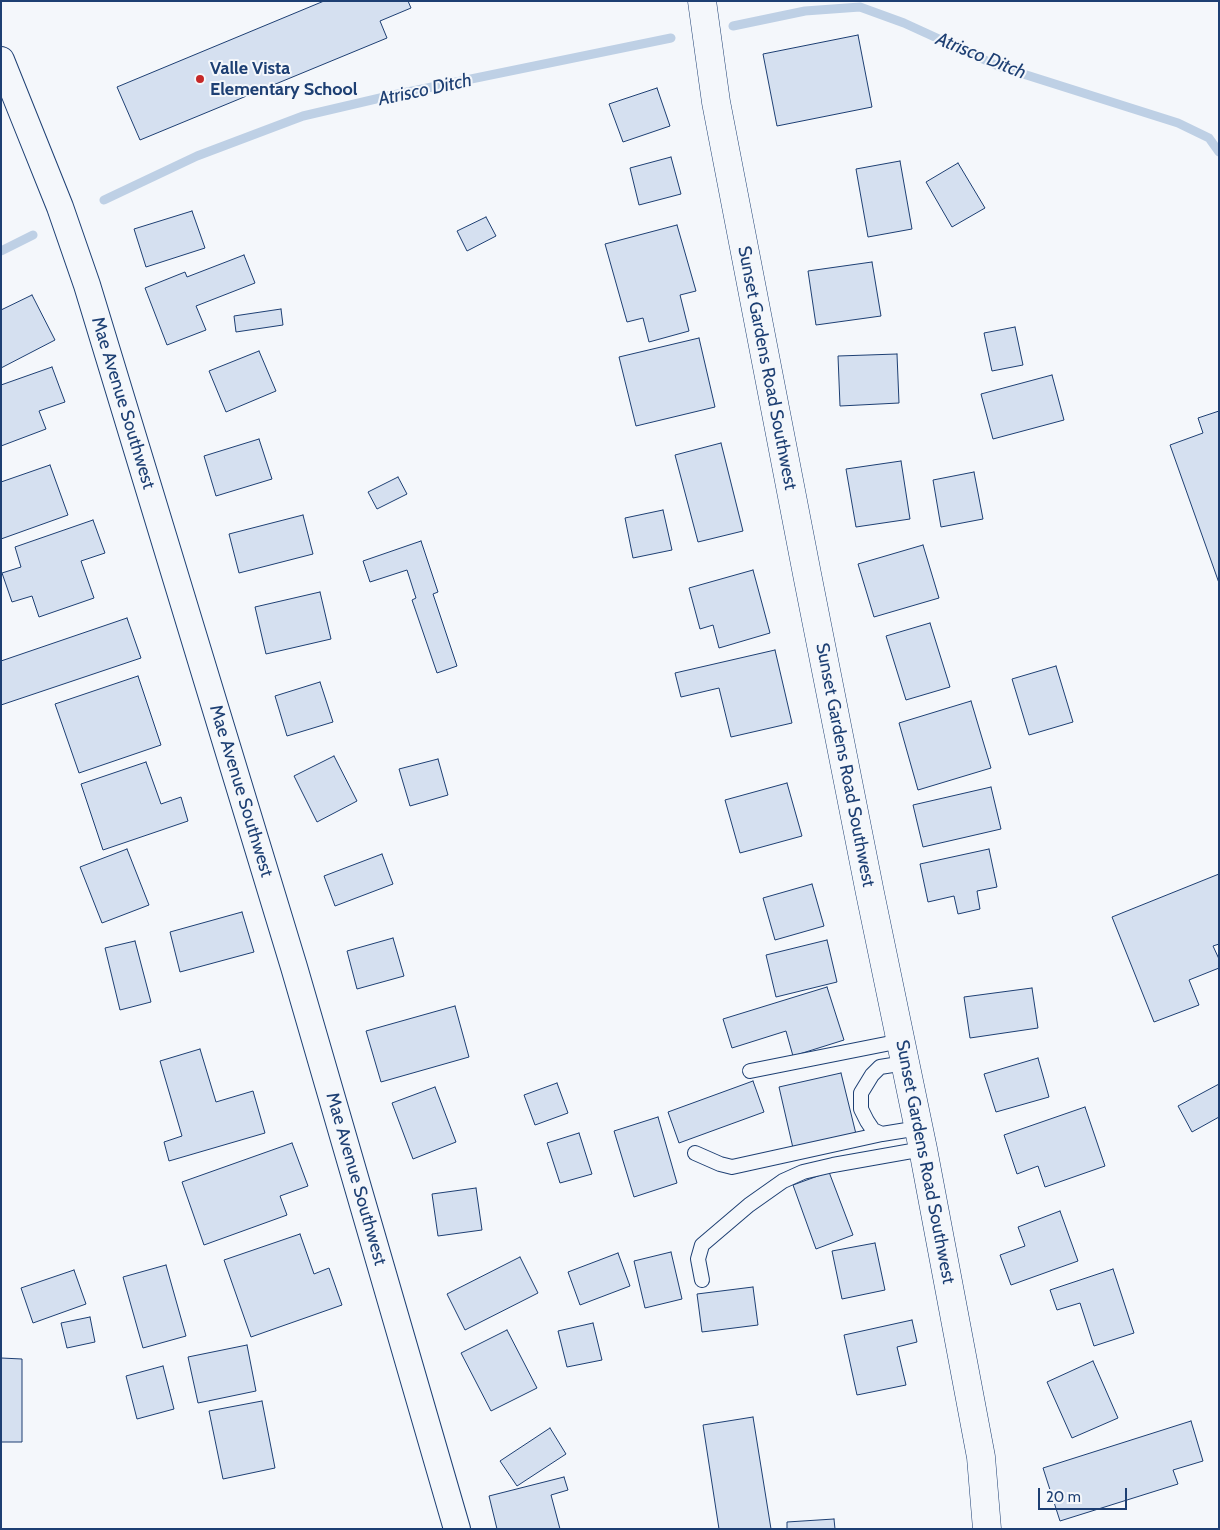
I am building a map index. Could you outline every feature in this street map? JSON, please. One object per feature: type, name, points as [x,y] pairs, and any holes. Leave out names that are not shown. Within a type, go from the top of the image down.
[{"type":"street","name":"Sunset Gardens Road Southwest","points":[[702,1],[716,102],[807,574],[921,1139],[981,1457],[986,1529]]},
{"type":"street","name":"Mae Avenue Southwest","points":[[1,60],[60,207],[87,285],[294,967],[457,1529]]},
{"type":"lane","points":[[750,1071],[903,1052]]},
{"type":"lane","points":[[903,1052],[880,1067],[867,1080],[860,1093],[861,1109],[873,1130],[882,1134],[921,1139]]},
{"type":"lane","points":[[696,1153],[720,1164],[732,1167],[882,1134]]},
{"type":"lane","points":[[702,1280],[698,1259],[702,1246],[749,1205],[782,1181],[803,1172],[921,1139]]},
{"type":"building","points":[[324,1],[408,1],[411,8],[380,21],[387,38],[140,140],[117,87]]},
{"type":"building","points":[[858,35],[872,107],[777,126],[763,54]]},
{"type":"building","points":[[657,88],[670,126],[623,142],[609,104]]},
{"type":"building","points":[[671,157],[681,194],[639,205],[630,168]]},
{"type":"building","points":[[900,161],[912,229],[868,237],[856,169]]},
{"type":"building","points":[[958,163],[985,208],[952,227],[926,182]]},
{"type":"building","points":[[192,211],[205,248],[146,267],[134,229]]},
{"type":"building","points":[[486,217],[496,236],[467,251],[457,231]]},
{"type":"building","points":[[677,225],[696,291],[680,295],[689,331],[649,342],[643,318],[627,322],[605,244]]},
{"type":"building","points":[[244,255],[255,283],[196,306],[206,330],[167,345],[145,288],[185,272],[187,277]]},
{"type":"building","points":[[872,262],[881,316],[816,325],[808,271]]},
{"type":"building","points":[[32,295],[55,340],[1,368],[1,310]]},
{"type":"building","points":[[281,309],[283,325],[236,332],[234,316]]},
{"type":"building","points":[[1015,327],[1023,365],[992,371],[984,333]]},
{"type":"building","points":[[699,338],[715,407],[636,426],[619,357]]},
{"type":"building","points":[[259,351],[276,391],[226,412],[209,371]]},
{"type":"building","points":[[897,354],[899,403],[840,406],[838,356]]},
{"type":"building","points":[[52,367],[65,402],[39,411],[46,429],[1,446],[1,385]]},
{"type":"building","points":[[1052,375],[1064,420],[993,439],[981,394]]},
{"type":"building","points":[[1219,411],[1219,583],[1170,445],[1203,433],[1198,418]]},
{"type":"building","points":[[259,439],[272,479],[216,496],[204,456]]},
{"type":"building","points":[[721,443],[743,531],[698,542],[675,455]]},
{"type":"building","points":[[901,461],[910,519],[856,527],[846,469]]},
{"type":"building","points":[[50,465],[68,515],[1,539],[1,482]]},
{"type":"building","points":[[974,472],[983,519],[941,527],[933,480]]},
{"type":"building","points":[[398,477],[407,494],[377,509],[368,492]]},
{"type":"building","points":[[663,510],[672,550],[633,558],[625,518]]},
{"type":"building","points":[[303,515],[313,554],[239,573],[229,534]]},
{"type":"building","points":[[93,520],[105,553],[81,561],[94,598],[39,617],[32,596],[12,602],[2,573],[21,567],[15,547]]},
{"type":"building","points":[[421,541],[438,592],[433,594],[457,666],[437,673],[412,600],[416,598],[407,570],[370,582],[363,561]]},
{"type":"building","points":[[923,545],[939,598],[874,617],[858,564]]},
{"type":"building","points":[[753,570],[770,633],[719,648],[713,625],[700,629],[689,588]]},
{"type":"building","points":[[320,592],[331,639],[266,654],[255,607]]},
{"type":"building","points":[[127,618],[141,658],[1,705],[1,661]]},
{"type":"building","points":[[930,623],[950,687],[906,700],[886,636]]},
{"type":"building","points":[[775,650],[792,723],[731,737],[719,688],[681,697],[675,673]]},
{"type":"building","points":[[1056,666],[1073,722],[1029,735],[1012,679]]},
{"type":"building","points":[[138,676],[161,745],[79,773],[55,704]]},
{"type":"building","points":[[320,682],[333,722],[287,736],[275,696]]},
{"type":"building","points":[[971,701],[991,768],[918,790],[899,723]]},
{"type":"building","points":[[334,756],[357,801],[317,822],[294,776]]},
{"type":"building","points":[[438,759],[448,795],[410,806],[399,769]]},
{"type":"building","points":[[146,762],[161,804],[181,797],[188,821],[103,850],[81,784]]},
{"type":"building","points":[[787,783],[802,836],[740,853],[725,800]]},
{"type":"building","points":[[991,787],[1001,829],[923,847],[913,805]]},
{"type":"building","points":[[127,849],[149,905],[102,923],[80,867]]},
{"type":"building","points":[[989,849],[997,887],[977,891],[980,909],[958,914],[954,896],[928,902],[920,864]]},
{"type":"building","points":[[382,854],[393,884],[335,906],[324,876]]},
{"type":"building","points":[[1219,874],[1219,944],[1213,946],[1219,959],[1219,968],[1189,980],[1199,1005],[1154,1022],[1112,917]]},
{"type":"building","points":[[812,884],[824,926],[775,940],[763,898]]},
{"type":"building","points":[[242,912],[254,952],[180,972],[170,932]]},
{"type":"building","points":[[393,938],[404,976],[357,989],[347,951]]},
{"type":"building","points":[[827,940],[837,982],[776,997],[766,955]]},
{"type":"building","points":[[135,941],[151,1002],[120,1010],[105,948]]},
{"type":"building","points":[[827,987],[844,1040],[793,1056],[786,1031],[732,1048],[723,1019]]},
{"type":"building","points":[[1032,988],[1038,1028],[970,1038],[964,997]]},
{"type":"building","points":[[455,1006],[469,1057],[381,1082],[366,1031]]},
{"type":"building","points":[[200,1049],[216,1102],[253,1091],[265,1133],[169,1161],[164,1142],[182,1136],[160,1061]]},
{"type":"building","points":[[1038,1058],[1049,1097],[996,1112],[984,1074]]},
{"type":"building","points":[[841,1073],[856,1134],[793,1148],[779,1087]]},
{"type":"building","points":[[753,1081],[764,1112],[679,1143],[668,1112]]},
{"type":"building","points":[[557,1083],[568,1113],[535,1125],[524,1095]]},
{"type":"building","points":[[1219,1084],[1219,1117],[1192,1132],[1178,1106]]},
{"type":"building","points":[[435,1087],[456,1142],[413,1159],[392,1103]]},
{"type":"building","points":[[1085,1107],[1105,1166],[1045,1187],[1038,1166],[1017,1174],[1004,1135]]},
{"type":"building","points":[[658,1117],[677,1183],[634,1197],[614,1131]]},
{"type":"building","points":[[579,1133],[592,1174],[560,1183],[547,1143]]},
{"type":"building","points":[[292,1143],[308,1186],[280,1196],[287,1215],[204,1245],[182,1182]]},
{"type":"building","points":[[829,1172],[853,1235],[816,1249],[793,1185]]},
{"type":"building","points":[[476,1188],[482,1230],[438,1236],[432,1194]]},
{"type":"building","points":[[1060,1211],[1078,1261],[1011,1285],[1000,1255],[1025,1246],[1018,1227]]},
{"type":"building","points":[[300,1234],[314,1274],[329,1268],[342,1305],[251,1337],[224,1260]]},
{"type":"building","points":[[875,1243],[885,1290],[842,1299],[832,1251]]},
{"type":"building","points":[[671,1252],[682,1299],[645,1308],[634,1261]]},
{"type":"building","points":[[618,1253],[630,1286],[580,1305],[568,1272]]},
{"type":"building","points":[[520,1257],[538,1293],[465,1330],[447,1294]]},
{"type":"building","points":[[166,1265],[186,1336],[143,1348],[123,1277]]},
{"type":"building","points":[[1113,1269],[1134,1333],[1094,1346],[1080,1303],[1057,1310],[1050,1290]]},
{"type":"building","points":[[74,1270],[86,1304],[33,1323],[21,1288]]},
{"type":"building","points":[[753,1287],[758,1325],[702,1332],[697,1294]]},
{"type":"building","points":[[90,1317],[95,1342],[67,1348],[61,1323]]},
{"type":"building","points":[[912,1320],[917,1342],[897,1347],[906,1385],[857,1395],[844,1335]]},
{"type":"building","points":[[593,1323],[602,1360],[567,1367],[558,1331]]},
{"type":"building","points":[[507,1330],[537,1388],[491,1411],[461,1353]]},
{"type":"building","points":[[247,1345],[256,1391],[198,1403],[188,1357]]},
{"type":"building","points":[[1,1358],[22,1359],[22,1442],[1,1442]]},
{"type":"building","points":[[1093,1361],[1118,1418],[1072,1438],[1047,1382]]},
{"type":"building","points":[[163,1366],[174,1409],[137,1419],[126,1376]]},
{"type":"building","points":[[262,1401],[275,1468],[223,1479],[209,1411]]},
{"type":"building","points":[[753,1417],[771,1529],[719,1529],[703,1425]]},
{"type":"building","points":[[1191,1421],[1203,1461],[1173,1470],[1178,1484],[1060,1521],[1043,1468]]},
{"type":"building","points":[[550,1428],[566,1454],[517,1486],[500,1461]]},
{"type":"building","points":[[564,1477],[568,1490],[551,1495],[560,1529],[497,1529],[489,1496]]},
{"type":"building","points":[[834,1519],[835,1529],[787,1529],[787,1522]]},
{"type":"waterway","name":"Atrisco Ditch","points":[[733,26],[805,11],[860,7],[904,23],[998,66],[1178,123],[1209,138],[1219,152]]},
{"type":"waterway","name":"Atrisco Ditch","points":[[104,200],[197,156],[303,116],[393,95],[671,38]]},
{"type":"waterway","name":"Atrisco Ditch","points":[[1,251],[33,235]]},
{"type":"place","name":"Valle Vista Elementary School","points":[[200,79]]}]
